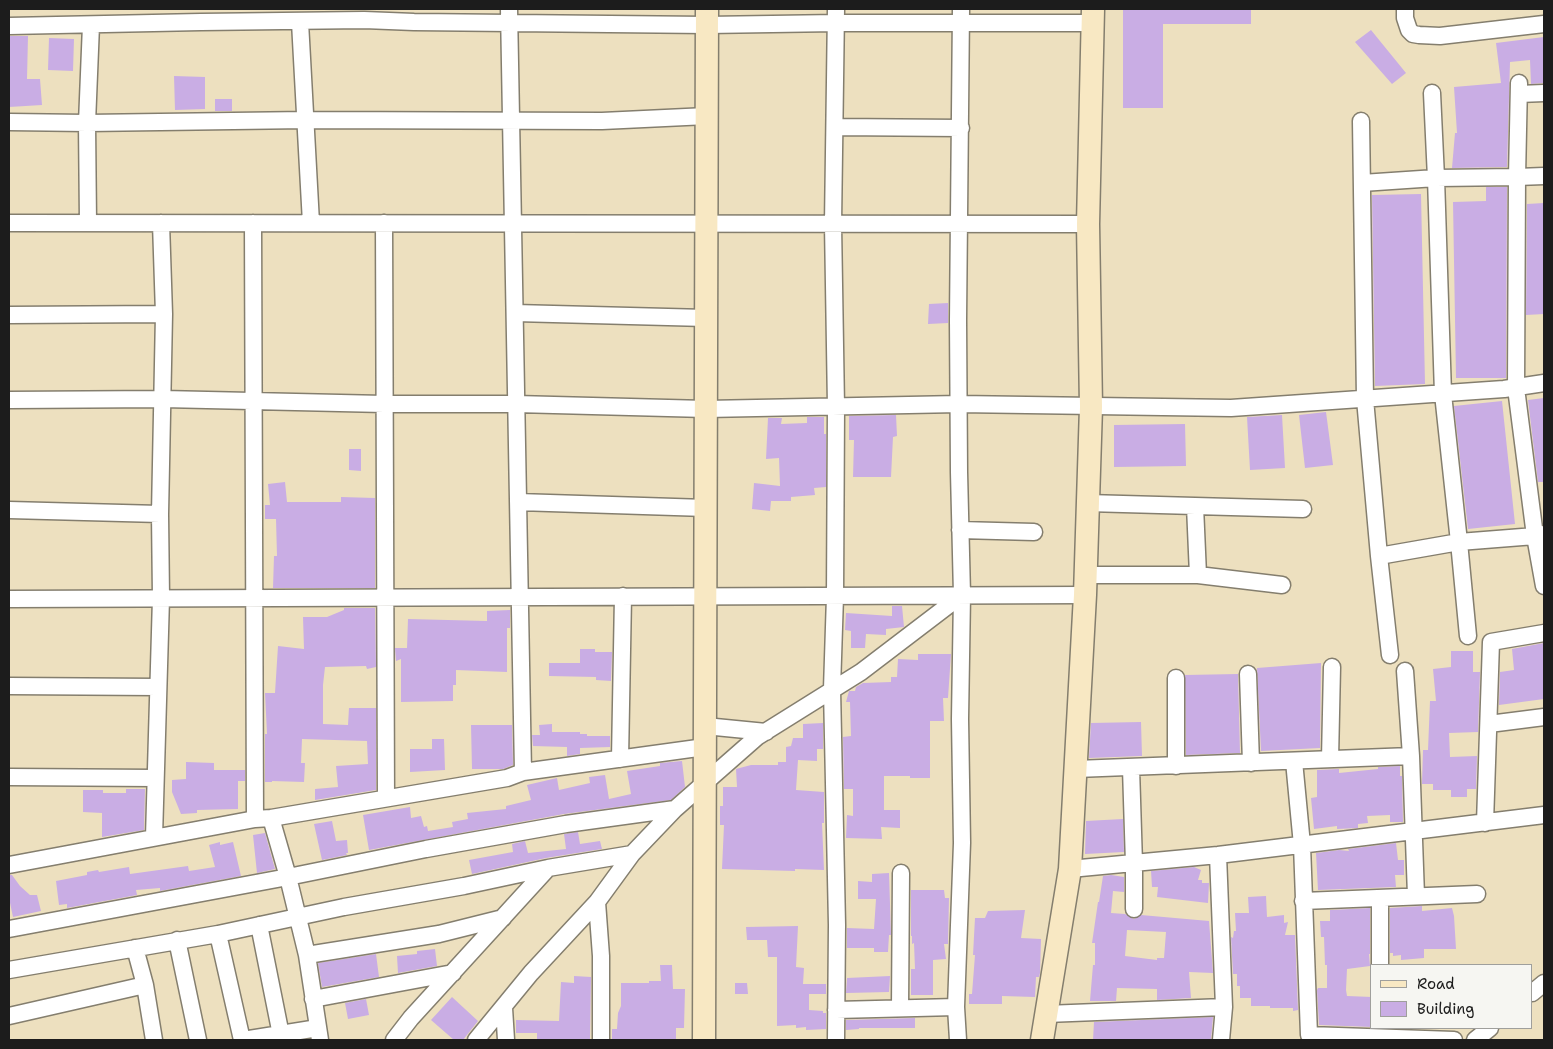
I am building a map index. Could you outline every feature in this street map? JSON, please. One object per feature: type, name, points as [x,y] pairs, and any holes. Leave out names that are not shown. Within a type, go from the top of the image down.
[{"type":"street","points":[[1405,9],[1405,18],[1409,30],[1413,34],[1419,35],[1440,36],[1544,24]]},
{"type":"street","points":[[9,26],[90,25],[201,15],[300,22],[414,16],[1092,16],[1088,224],[1091,407],[1085,585],[1070,869],[1042,1040]]},
{"type":"street","points":[[509,16],[523,772]]},
{"type":"street","points":[[836,1040],[837,926],[832,689],[835,596],[836,407],[833,224],[837,16]]},
{"type":"street","points":[[958,1040],[956,1007],[962,843],[960,719],[962,595],[959,404],[961,16]]},
{"type":"street","points":[[704,1040],[707,17]]},
{"type":"street","points":[[300,22],[311,223]]},
{"type":"street","points":[[88,223],[87,123],[90,25]]},
{"type":"street","points":[[1544,93],[1519,89],[1516,388],[1539,535],[1544,586]]},
{"type":"street","points":[[1432,93],[1443,394],[1468,636]]},
{"type":"street","points":[[9,122],[511,120],[602,122],[707,116]]},
{"type":"street","points":[[1361,121],[1365,399],[1390,655]]},
{"type":"street","points":[[835,127],[961,128]]},
{"type":"street","points":[[1362,183],[1436,178],[1544,176]]},
{"type":"street","points":[[9,223],[1088,224]]},
{"type":"street","points":[[154,837],[161,598],[160,514],[164,314],[161,223]]},
{"type":"street","points":[[218,934],[243,1040],[319,1034],[306,955],[288,877],[263,818],[254,598],[253,223]]},
{"type":"street","points":[[384,223],[386,798]]},
{"type":"street","points":[[515,313],[706,318]]},
{"type":"street","points":[[9,315],[164,314]]},
{"type":"street","points":[[9,400],[163,399],[384,404],[516,404],[706,409],[959,404],[1231,408],[1443,394],[1516,388],[1544,383]]},
{"type":"street","points":[[518,502],[706,508]]},
{"type":"street","points":[[1087,503],[1303,509]]},
{"type":"street","points":[[1195,506],[1198,575]]},
{"type":"street","points":[[9,510],[160,514]]},
{"type":"street","points":[[960,530],[1034,532]]},
{"type":"street","points":[[1379,556],[1459,542],[1539,535]]},
{"type":"street","points":[[9,599],[962,595],[1198,575],[1282,585]]},
{"type":"street","points":[[476,1040],[532,973],[597,902],[632,854],[675,808],[757,737],[861,672],[962,595]]},
{"type":"street","points":[[620,759],[624,596]]},
{"type":"street","points":[[1485,822],[1491,642],[1544,633]]},
{"type":"street","points":[[1330,759],[1332,666]]},
{"type":"street","points":[[1405,670],[1411,756],[1416,896]]},
{"type":"street","points":[[1248,674],[1251,763]]},
{"type":"street","points":[[1176,678],[1176,766]]},
{"type":"street","points":[[9,686],[158,686]]},
{"type":"street","points":[[1489,724],[1544,717]]},
{"type":"street","points":[[9,865],[154,837],[507,778],[523,772],[620,759],[705,736],[766,732]]},
{"type":"street","points":[[1076,769],[1411,756]]},
{"type":"street","points":[[1294,761],[1302,845],[1309,1038],[1381,1033],[1424,1033],[1454,1040]]},
{"type":"street","points":[[1131,768],[1134,910]]},
{"type":"street","points":[[9,776],[155,778]]},
{"type":"street","points":[[9,929],[454,844],[566,824],[675,808]]},
{"type":"street","points":[[1070,869],[1218,855],[1544,815]]},
{"type":"street","points":[[9,970],[218,934],[259,924],[548,868],[632,854]]},
{"type":"street","points":[[1218,855],[1224,1007],[1222,1040]]},
{"type":"street","points":[[394,1040],[411,1018],[548,868]]},
{"type":"street","points":[[900,1008],[901,873]]},
{"type":"street","points":[[1303,902],[1477,894]]},
{"type":"street","points":[[1380,898],[1380,964]]},
{"type":"street","points":[[597,902],[601,956],[601,1040]]},
{"type":"street","points":[[306,955],[440,934],[503,918]]},
{"type":"street","points":[[259,924],[282,1037]]},
{"type":"street","points":[[177,940],[198,1040]]},
{"type":"street","points":[[135,948],[145,984],[154,1040]]},
{"type":"street","points":[[313,999],[453,973]]},
{"type":"street","points":[[1533,992],[1544,983]]},
{"type":"street","points":[[9,1016],[145,984]]},
{"type":"street","points":[[836,1010],[956,1007]]},
{"type":"street","points":[[1046,1014],[1224,1007]]},
{"type":"street","points":[[504,1008],[506,1040]]},
{"type":"street","points":[[1475,1040],[1489,1029]]},
{"type":"building","points":[[1123,9],[1251,9],[1251,24],[1163,24],[1163,108],[1123,108]]},
{"type":"building","points":[[1371,30],[1406,73],[1392,84],[1355,42]]},
{"type":"building","points":[[9,36],[28,36],[27,79],[40,79],[42,105],[9,107]]},
{"type":"building","points":[[1544,37],[1544,83],[1531,84],[1530,60],[1510,62],[1507,167],[1452,168],[1455,133],[1457,133],[1454,87],[1501,83],[1496,43]]},
{"type":"building","points":[[49,38],[74,39],[73,71],[48,70]]},
{"type":"building","points":[[174,76],[205,77],[205,109],[175,110]]},
{"type":"building","points":[[215,99],[232,99],[232,111],[215,111]]},
{"type":"building","points":[[1486,187],[1507,187],[1506,378],[1456,378],[1453,202],[1486,201]]},
{"type":"building","points":[[1421,194],[1425,384],[1375,386],[1372,195]]},
{"type":"building","points":[[1544,203],[1544,314],[1526,315],[1527,204]]},
{"type":"building","points":[[948,303],[948,323],[928,324],[929,304]]},
{"type":"building","points":[[1544,398],[1544,482],[1538,482],[1528,400]]},
{"type":"building","points":[[1502,401],[1515,524],[1468,529],[1454,406]]},
{"type":"building","points":[[1326,412],[1333,465],[1305,468],[1299,415]]},
{"type":"building","points":[[896,415],[897,436],[893,437],[891,477],[853,477],[854,440],[849,440],[849,416]]},
{"type":"building","points":[[1282,415],[1285,468],[1250,470],[1247,417]]},
{"type":"building","points":[[807,417],[824,417],[824,434],[826,434],[826,487],[814,488],[815,495],[791,497],[791,501],[771,501],[770,511],[752,509],[754,483],[780,486],[779,458],[766,459],[768,418],[782,418],[781,424],[807,423]]},
{"type":"building","points":[[1185,424],[1186,466],[1114,467],[1114,425]]},
{"type":"building","points":[[349,449],[361,449],[361,471],[349,470]]},
{"type":"building","points":[[285,482],[287,502],[341,502],[341,497],[375,498],[375,588],[273,588],[274,556],[277,556],[276,519],[265,519],[265,505],[270,505],[268,484]]},
{"type":"building","points":[[892,606],[902,606],[904,627],[886,629],[886,635],[866,634],[865,648],[851,648],[851,631],[845,630],[846,613],[892,616]]},
{"type":"building","points":[[344,608],[375,608],[376,667],[367,669],[366,666],[325,667],[323,724],[348,725],[349,708],[376,708],[376,790],[315,800],[315,789],[338,787],[336,766],[368,764],[367,741],[302,739],[301,763],[305,763],[304,782],[265,782],[265,734],[267,734],[265,693],[275,693],[278,646],[304,649],[303,617],[327,617],[344,610]]},
{"type":"building","points":[[510,610],[510,628],[507,628],[507,672],[456,670],[456,685],[453,685],[453,701],[401,702],[401,659],[396,661],[395,648],[407,648],[408,619],[487,621],[487,611]]},
{"type":"building","points":[[1544,643],[1544,699],[1499,705],[1500,672],[1514,670],[1512,649]]},
{"type":"building","points":[[580,649],[595,649],[595,652],[612,652],[611,681],[596,680],[596,677],[549,676],[549,663],[580,663]]},
{"type":"building","points":[[1451,651],[1473,651],[1473,672],[1480,672],[1478,732],[1449,733],[1450,757],[1477,756],[1476,789],[1467,789],[1467,797],[1451,797],[1451,790],[1433,790],[1433,784],[1422,784],[1423,750],[1428,750],[1430,701],[1436,701],[1433,669],[1451,667]]},
{"type":"building","points":[[918,654],[951,654],[948,698],[943,698],[944,721],[930,721],[930,778],[884,776],[884,810],[900,810],[900,828],[881,827],[882,839],[846,838],[847,815],[853,816],[853,789],[844,789],[843,737],[851,736],[850,702],[846,702],[849,691],[855,691],[856,687],[863,683],[891,682],[891,677],[897,677],[898,659],[918,660]]},
{"type":"building","points":[[1321,663],[1320,748],[1261,751],[1257,668]]},
{"type":"building","points":[[1238,674],[1240,753],[1186,755],[1185,675]]},
{"type":"building","points":[[1141,722],[1142,756],[1089,758],[1091,723]]},
{"type":"building","points":[[823,723],[823,749],[817,749],[817,761],[798,760],[796,790],[824,792],[824,823],[822,823],[824,870],[722,869],[724,825],[720,825],[720,806],[723,806],[723,787],[737,787],[736,769],[751,765],[778,765],[778,762],[786,762],[786,747],[791,746],[793,738],[803,738],[803,724]]},
{"type":"building","points":[[552,724],[552,732],[580,732],[580,734],[587,734],[587,736],[610,736],[610,747],[580,748],[580,754],[567,756],[567,747],[533,746],[532,735],[540,735],[539,725]]},
{"type":"building","points":[[471,725],[512,725],[513,765],[503,769],[472,769]]},
{"type":"building","points":[[432,739],[444,739],[445,770],[410,772],[410,749],[432,749]]},
{"type":"building","points":[[682,761],[685,787],[671,800],[564,814],[369,850],[363,815],[410,807],[411,818],[421,816],[424,827],[427,826],[428,831],[453,827],[452,822],[468,819],[467,813],[506,809],[506,806],[531,800],[527,785],[557,778],[559,790],[590,783],[589,777],[605,775],[609,799],[631,794],[627,771],[660,766],[660,763]]},
{"type":"building","points":[[186,762],[214,763],[214,770],[245,770],[245,781],[238,781],[238,809],[197,810],[197,813],[181,814],[172,792],[172,780],[186,779]]},
{"type":"building","points":[[1400,766],[1403,822],[1390,822],[1390,815],[1367,816],[1368,823],[1358,824],[1358,828],[1337,829],[1337,826],[1314,829],[1311,798],[1317,797],[1317,770],[1339,769],[1339,773],[1378,769],[1378,767]]},
{"type":"building","points":[[126,789],[145,789],[144,830],[102,837],[102,813],[83,812],[83,790],[103,790],[103,793],[126,793]]},
{"type":"building","points":[[1123,819],[1124,852],[1085,854],[1086,821]]},
{"type":"building","points":[[332,821],[336,841],[347,840],[348,853],[346,853],[347,855],[322,860],[314,824]]},
{"type":"building","points":[[578,832],[580,844],[600,841],[602,849],[546,858],[472,874],[469,860],[513,852],[512,844],[525,841],[528,853],[566,849],[564,834]]},
{"type":"building","points":[[265,833],[275,869],[257,873],[253,835]]},
{"type":"building","points":[[220,842],[220,845],[233,842],[241,876],[160,891],[160,888],[136,890],[137,895],[67,908],[67,904],[59,905],[56,881],[87,875],[87,872],[129,867],[130,874],[188,866],[189,871],[215,867],[209,845]]},
{"type":"building","points":[[1396,843],[1398,860],[1404,860],[1404,875],[1395,875],[1396,887],[1318,890],[1316,853],[1339,850],[1349,851],[1348,849]]},
{"type":"building","points":[[1194,867],[1201,870],[1198,880],[1202,880],[1202,883],[1209,883],[1208,903],[1157,897],[1158,887],[1152,887],[1151,871]]},
{"type":"building","points":[[889,873],[891,935],[889,935],[888,952],[874,952],[874,948],[847,948],[847,928],[874,929],[876,899],[858,899],[858,881],[872,882],[872,874]]},
{"type":"building","points":[[9,875],[12,875],[30,895],[37,895],[41,911],[13,917],[9,898]]},
{"type":"building","points":[[1103,876],[1124,877],[1124,892],[1113,891],[1111,913],[1125,914],[1134,919],[1141,915],[1209,921],[1213,973],[1189,972],[1191,998],[1157,1000],[1157,989],[1117,988],[1116,1001],[1090,1001],[1093,965],[1095,965],[1095,943],[1092,943]],"holes":[[[1127,930],[1166,932],[1164,958],[1157,958],[1157,960],[1125,956]]]},
{"type":"building","points":[[911,890],[944,890],[945,898],[949,898],[948,944],[944,944],[946,959],[933,960],[933,995],[911,995],[911,969],[915,969],[914,943],[912,944],[911,936]]},
{"type":"building","points":[[1266,896],[1267,917],[1284,915],[1284,923],[1288,922],[1285,935],[1295,935],[1298,1010],[1293,1011],[1293,1008],[1270,1008],[1270,1006],[1251,1006],[1251,998],[1240,998],[1237,974],[1233,974],[1231,937],[1233,938],[1234,931],[1236,931],[1235,913],[1249,913],[1248,897]]},
{"type":"building","points":[[1422,906],[1422,911],[1452,908],[1456,949],[1424,949],[1424,958],[1401,960],[1401,955],[1393,956],[1393,953],[1390,953],[1390,908]]},
{"type":"building","points":[[1370,908],[1370,966],[1347,969],[1346,990],[1347,996],[1370,997],[1370,1027],[1319,1025],[1317,990],[1318,988],[1327,988],[1327,965],[1325,965],[1324,937],[1321,937],[1320,921],[1330,921],[1330,910]]},
{"type":"building","points":[[1025,910],[1021,938],[1041,939],[1040,973],[1039,977],[1036,977],[1035,997],[1002,996],[1002,1004],[969,1004],[969,994],[972,994],[975,955],[973,955],[975,918],[985,918],[988,911]]},
{"type":"building","points":[[798,926],[796,967],[804,968],[803,984],[826,984],[826,994],[809,994],[809,1010],[826,1013],[826,1029],[806,1030],[806,1027],[796,1028],[796,1025],[777,1026],[777,957],[768,957],[767,940],[747,940],[746,927]]},
{"type":"building","points":[[435,949],[437,966],[398,973],[397,956],[417,954],[417,951]]},
{"type":"building","points":[[376,954],[379,977],[322,987],[318,963]]},
{"type":"building","points":[[660,965],[672,965],[673,989],[685,989],[684,1028],[676,1028],[676,1040],[612,1040],[612,1029],[617,1029],[618,1013],[621,1006],[621,983],[661,981]]},
{"type":"building","points":[[574,976],[591,977],[590,1040],[537,1040],[537,1033],[516,1033],[516,1020],[559,1021],[561,982],[574,983]]},
{"type":"building","points":[[890,976],[889,992],[846,993],[847,978]]},
{"type":"building","points":[[735,983],[747,983],[748,994],[735,994]]},
{"type":"building","points":[[452,997],[478,1021],[463,1040],[454,1040],[431,1020]]},
{"type":"building","points":[[366,999],[369,1015],[348,1019],[345,1003]]},
{"type":"building","points":[[1213,1017],[1211,1040],[1093,1040],[1094,1022]]},
{"type":"building","points":[[915,1018],[915,1028],[859,1028],[846,1030],[846,1020]]}]
